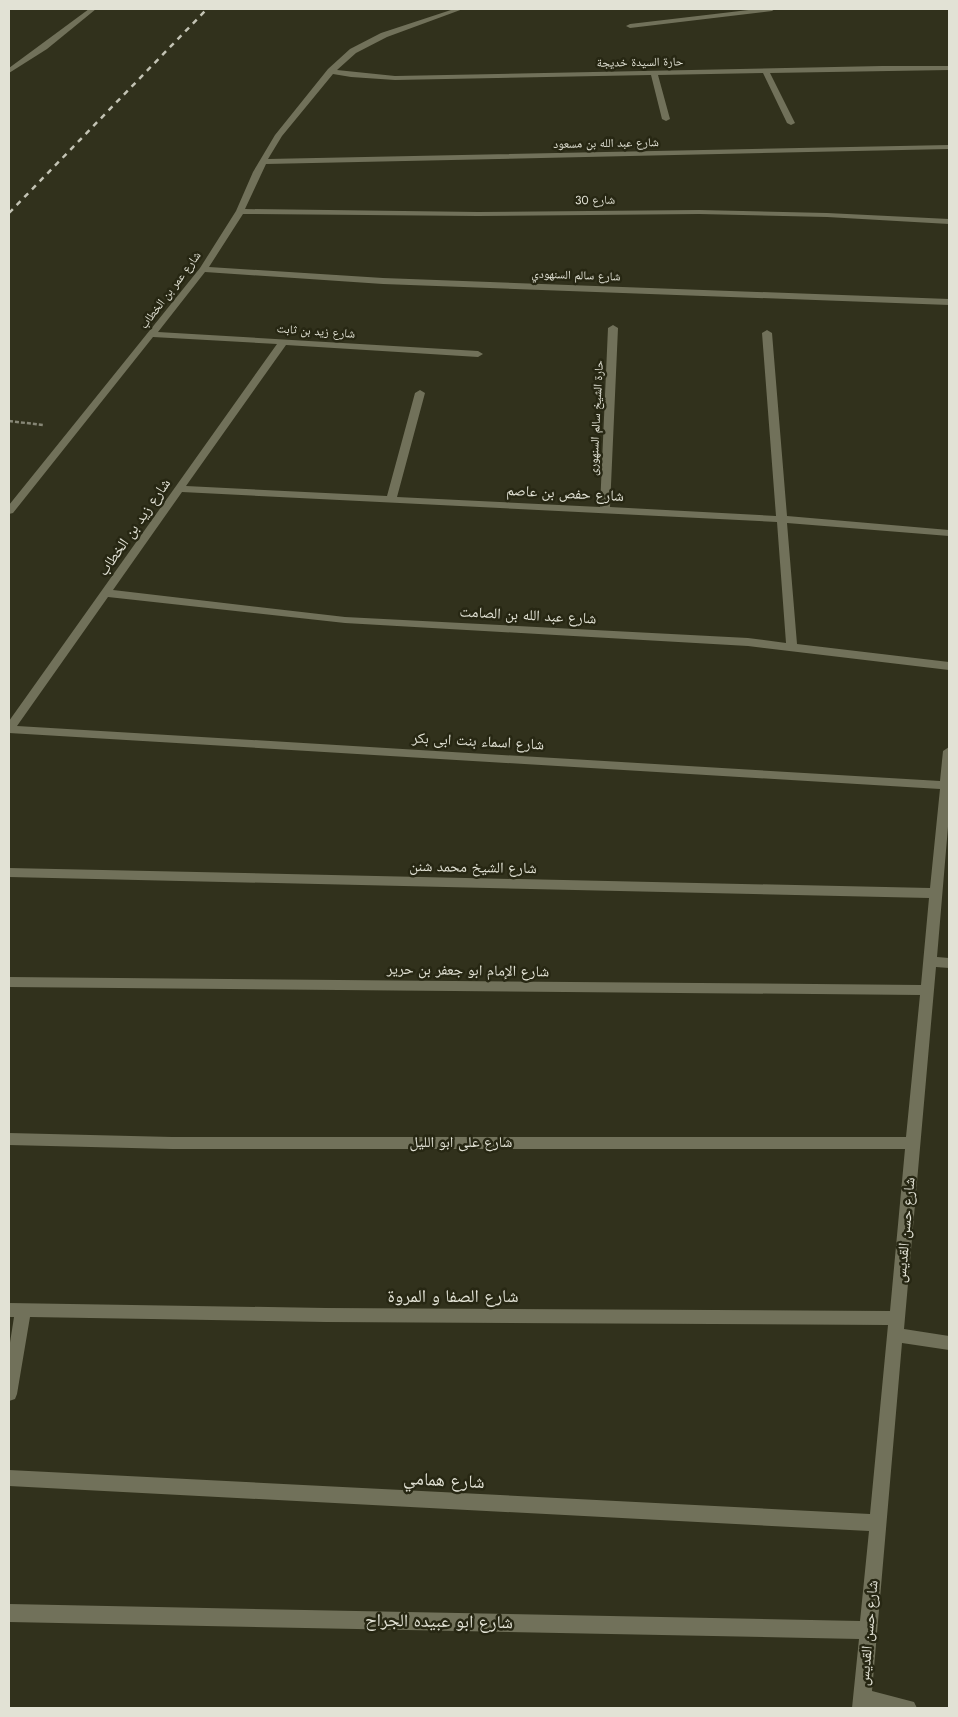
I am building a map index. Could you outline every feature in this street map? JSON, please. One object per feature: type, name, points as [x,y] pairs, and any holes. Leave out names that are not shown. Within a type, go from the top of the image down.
[{"type":"street","points":[[9,70],[44,47],[93,9]]},
{"type":"street","name":"شارع عمر بن الخطاب","points":[[9,511],[203,269],[240,212],[263,162],[279,135],[331,71],[353,51],[384,35],[460,9]]},
{"type":"street","points":[[630,26],[772,9]]},
{"type":"street","name":"حارة السيدة خديجة","points":[[331,71],[373,78],[395,78],[949,68]]},
{"type":"street","points":[[765,70],[791,123]]},
{"type":"street","points":[[654,73],[666,119]]},
{"type":"street","name":"شارع عبد الله بن مسعود","points":[[263,162],[949,147]]},
{"type":"street","name":"شارع 30","points":[[240,212],[488,214],[699,212],[827,215],[949,222]]},
{"type":"street","name":"شارع سالم السنهودي","points":[[203,269],[374,281],[949,302]]},
{"type":"street","name":"حارة الشيخ سالم السنهورى","points":[[605,509],[613,328]]},
{"type":"street","points":[[767,333],[792,646]]},
{"type":"street","name":"شارع زيد بن ثابت","points":[[152,334],[478,354]]},
{"type":"street","name":"شارع زيد بن الخطاب","points":[[9,729],[283,342]]},
{"type":"street","points":[[391,500],[420,393]]},
{"type":"street","name":"شارع حفص بن عاصم","points":[[179,489],[782,519],[949,533]]},
{"type":"street","name":"شارع عبد الله بن الصامت","points":[[106,593],[345,620],[659,636],[792,646],[949,666]]},
{"type":"street","name":"شارع اسماء بنت ابى بكر","points":[[9,729],[946,785]]},
{"type":"street","name":"شارع حسن القديس","points":[[862,1703],[949,751]]},
{"type":"street","name":"شارع الشيخ محمد شنن","points":[[9,873],[936,894]]},
{"type":"street","points":[[930,960],[949,963]]},
{"type":"street","name":"شارع الإمام ابو جعفر بن حرير","points":[[9,982],[927,990]]},
{"type":"street","name":"شارع على ابو الليل","points":[[9,1139],[172,1143],[913,1143]]},
{"type":"street","points":[[9,1394],[16,1311]]},
{"type":"street","name":"شارع الصفا و المروة","points":[[16,1311],[326,1315],[897,1318]]},
{"type":"street","points":[[895,1335],[949,1343]]},
{"type":"street","name":"شارع همامي","points":[[9,1478],[878,1523]]},
{"type":"street","name":"شارع ابو عبيده الجراح","points":[[9,1613],[869,1630]]},
{"type":"street","points":[[862,1703],[908,1708]]},
{"type":"path","points":[[9,421],[44,425]]},
{"type":"railway","points":[[9,213],[207,9]]}]
